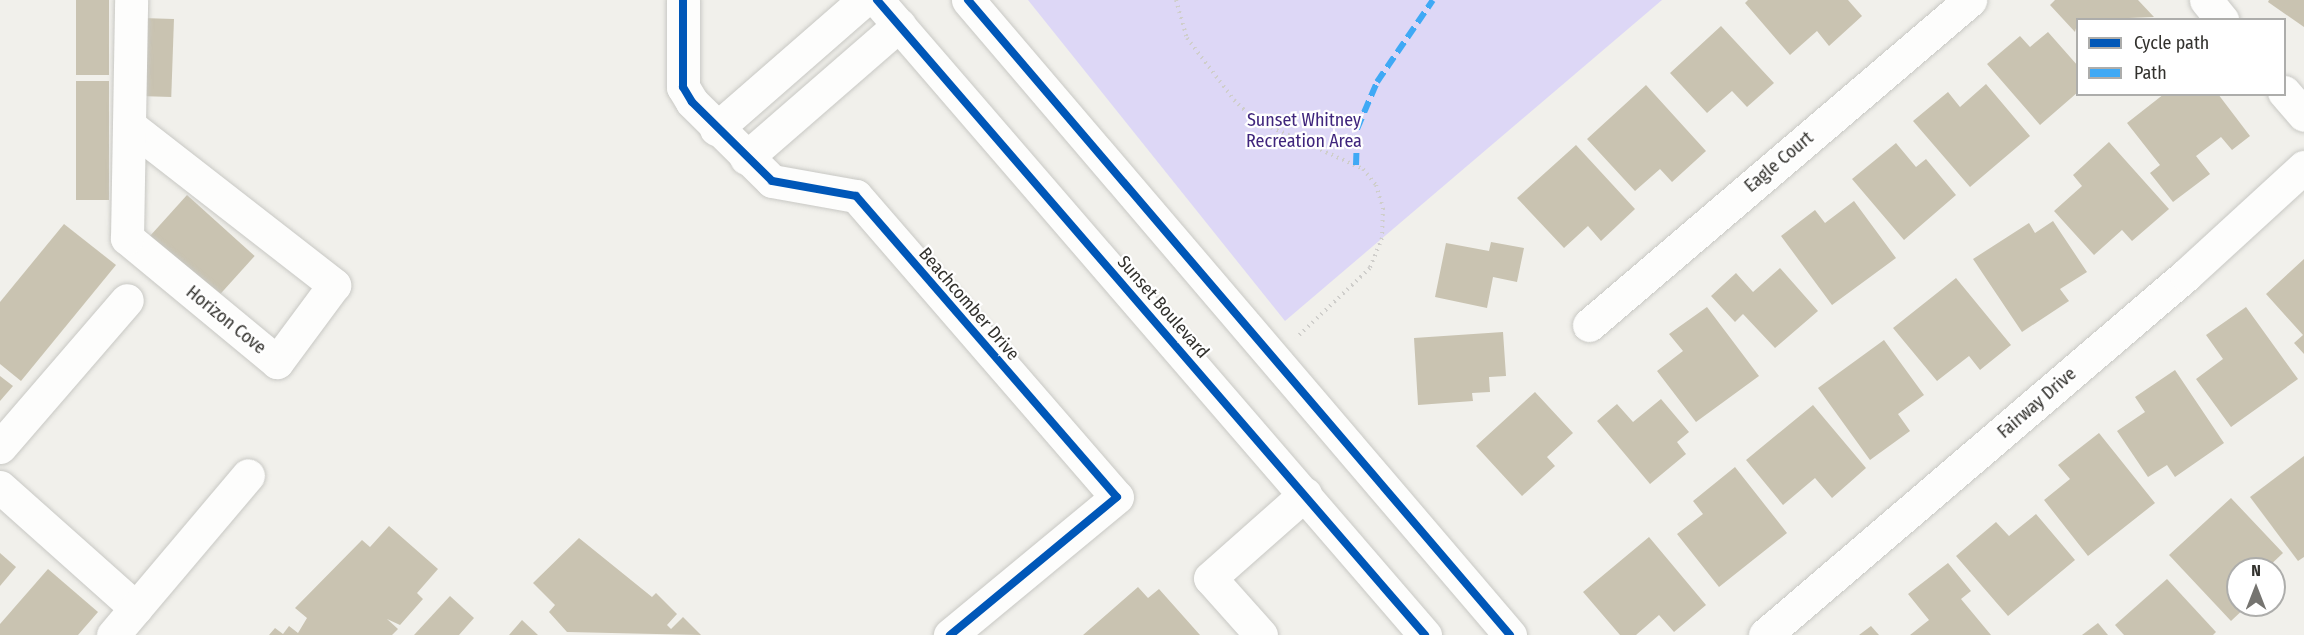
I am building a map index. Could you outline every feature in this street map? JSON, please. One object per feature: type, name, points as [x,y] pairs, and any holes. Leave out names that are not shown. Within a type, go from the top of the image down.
[{"type":"street","points":[[130,126],[131,0]]},
{"type":"street","name":"Beachcomber Drive","points":[[683,0],[683,87],[716,129],[772,181],[792,189],[856,196],[1117,497],[950,635]]},
{"type":"street","points":[[716,129],[864,0]]},
{"type":"street","name":"Sunset Boulevard","points":[[877,0],[1425,635]]},
{"type":"street","points":[[968,0],[1510,635]]},
{"type":"street","name":"Eagle Court","points":[[1589,325],[1970,0]]},
{"type":"street","points":[[2206,0],[2220,18]]},
{"type":"street","points":[[746,158],[899,25]]},
{"type":"street","points":[[2286,95],[2304,115]]},
{"type":"street","name":"Horizon Cove","points":[[130,126],[334,285],[277,362],[127,238],[130,126]]},
{"type":"street","name":"Fairway Drive","points":[[1766,635],[2186,275],[2304,167]]},
{"type":"street","points":[[0,447],[127,300]]},
{"type":"street","points":[[113,635],[248,475]]},
{"type":"street","points":[[0,487],[136,608]]},
{"type":"street","points":[[1261,635],[1210,578],[1305,494]]},
{"type":"path","points":[[1176,0],[1187,38],[1234,100],[1256,120],[1363,168],[1383,208],[1383,238],[1370,268],[1338,303],[1272,356]]},
{"type":"green space","name":"Sunset Whitney Recreation Area","points":[[1028,0],[1662,0],[1285,321]]},
{"type":"building","points":[[76,0],[109,0],[109,75],[76,75]]},
{"type":"building","points":[[1748,0],[1848,0],[1862,16],[1829,46],[1817,31],[1790,55],[1745,3]]},
{"type":"building","points":[[2055,0],[2138,0],[2154,17],[2076,18],[2075,32],[2050,5]]},
{"type":"building","points":[[2269,0],[2304,0],[2304,27],[2268,2]]},
{"type":"building","points":[[142,18],[174,19],[171,97],[139,96]]},
{"type":"building","points":[[1721,26],[1774,83],[1747,107],[1732,91],[1707,113],[1670,73]]},
{"type":"building","points":[[2048,32],[2076,64],[2076,94],[2040,125],[1987,64],[2020,36],[2030,47]]},
{"type":"building","points":[[76,81],[109,81],[109,200],[76,200]]},
{"type":"building","points":[[1986,84],[2030,136],[1970,187],[1913,121],[1948,92],[1960,107]]},
{"type":"building","points":[[1646,85],[1706,151],[1672,182],[1660,169],[1635,191],[1587,139]]},
{"type":"building","points":[[2161,96],[2220,96],[2250,136],[2232,150],[2221,137],[2196,156],[2210,174],[2173,202],[2150,173],[2160,165],[2127,123]]},
{"type":"building","points":[[2109,142],[2169,209],[2132,241],[2122,230],[2094,255],[2054,211],[2082,186],[2073,175]]},
{"type":"building","points":[[1896,143],[1916,167],[1926,159],[1956,195],[1904,240],[1852,179]]},
{"type":"building","points":[[1576,145],[1635,209],[1601,241],[1588,226],[1564,248],[1517,198]]},
{"type":"building","points":[[187,195],[255,256],[214,301],[146,240]]},
{"type":"building","points":[[1854,201],[1896,258],[1832,305],[1781,236],[1815,210],[1825,223]]},
{"type":"building","points":[[2053,221],[2087,272],[2060,289],[2069,301],[2022,332],[1973,259],[2029,223],[2035,233]]},
{"type":"building","points":[[64,224],[116,265],[21,381],[0,364],[0,302]]},
{"type":"building","points":[[1491,242],[1524,248],[1517,282],[1493,277],[1487,308],[1435,297],[1446,243],[1489,251]]},
{"type":"building","points":[[2304,259],[2304,354],[2294,343],[2303,335],[2266,294]]},
{"type":"building","points":[[1780,268],[1818,311],[1775,348],[1743,314],[1735,322],[1711,296],[1736,273],[1753,292]]},
{"type":"building","points":[[1956,278],[2011,345],[1980,370],[1969,356],[1937,381],[1893,328]]},
{"type":"building","points":[[1707,307],[1759,376],[1696,422],[1657,371],[1683,351],[1669,334]]},
{"type":"building","points":[[2246,307],[2298,379],[2231,427],[2196,379],[2223,359],[2206,335]]},
{"type":"building","points":[[1503,332],[1506,376],[1489,377],[1490,392],[1472,393],[1473,401],[1418,405],[1414,338]]},
{"type":"building","points":[[1884,340],[1924,395],[1898,414],[1910,431],[1870,460],[1818,388]]},
{"type":"building","points":[[2175,370],[2224,443],[2175,477],[2167,465],[2148,477],[2117,431],[2145,412],[2135,397]]},
{"type":"building","points":[[0,376],[13,386],[0,401]]},
{"type":"building","points":[[1535,392],[1573,433],[1547,457],[1555,466],[1522,496],[1476,446]]},
{"type":"building","points":[[1661,399],[1689,432],[1677,442],[1686,454],[1650,484],[1597,421],[1617,404],[1633,422]]},
{"type":"building","points":[[1813,405],[1866,468],[1832,498],[1815,478],[1783,505],[1746,460]]},
{"type":"building","points":[[2099,433],[2155,503],[2088,556],[2044,500],[2070,479],[2058,465]]},
{"type":"building","points":[[2304,456],[2304,557],[2298,561],[2250,497]]},
{"type":"building","points":[[1735,467],[1787,533],[1719,587],[1677,534],[1703,514],[1693,501]]},
{"type":"building","points":[[2231,498],[2283,553],[2279,557],[2226,557],[2226,616],[2169,555]]},
{"type":"building","points":[[2036,514],[2075,560],[2008,616],[1956,556],[1996,522],[2009,536]]},
{"type":"building","points":[[389,526],[438,569],[417,593],[423,599],[400,625],[387,619],[398,629],[392,635],[269,635],[275,628],[283,634],[289,626],[298,633],[307,618],[295,608],[362,540],[370,547]]},
{"type":"building","points":[[1649,537],[1706,605],[1674,632],[1659,615],[1636,635],[1620,635],[1583,592]]},
{"type":"building","points":[[579,538],[652,597],[656,593],[677,614],[667,625],[671,629],[683,617],[701,635],[567,632],[549,612],[555,605],[533,583]]},
{"type":"building","points":[[0,553],[16,567],[0,586]]},
{"type":"building","points":[[1948,563],[1971,591],[1961,599],[1991,635],[1910,635],[1929,620],[1908,594]]},
{"type":"building","points":[[48,569],[98,612],[78,635],[0,635],[0,624]]},
{"type":"building","points":[[2167,579],[2216,632],[2213,635],[2124,635],[2115,625]]},
{"type":"building","points":[[1138,587],[1148,598],[1159,589],[1200,635],[1083,635]]},
{"type":"building","points":[[450,596],[474,618],[459,635],[414,635]]},
{"type":"building","points":[[522,620],[538,635],[509,635]]},
{"type":"building","points":[[2098,623],[2108,635],[2082,635]]},
{"type":"building","points":[[1871,626],[1879,635],[1859,635]]},
{"type":"marked path","points":[[1356,165],[1357,129],[1377,82],[1433,0]]},
{"type":"cycle path","points":[[683,0],[683,87],[692,102],[772,181],[856,196],[1117,497],[950,635]]},
{"type":"cycle path","points":[[877,0],[1425,635]]},
{"type":"cycle path","points":[[968,0],[1510,635]]}]
